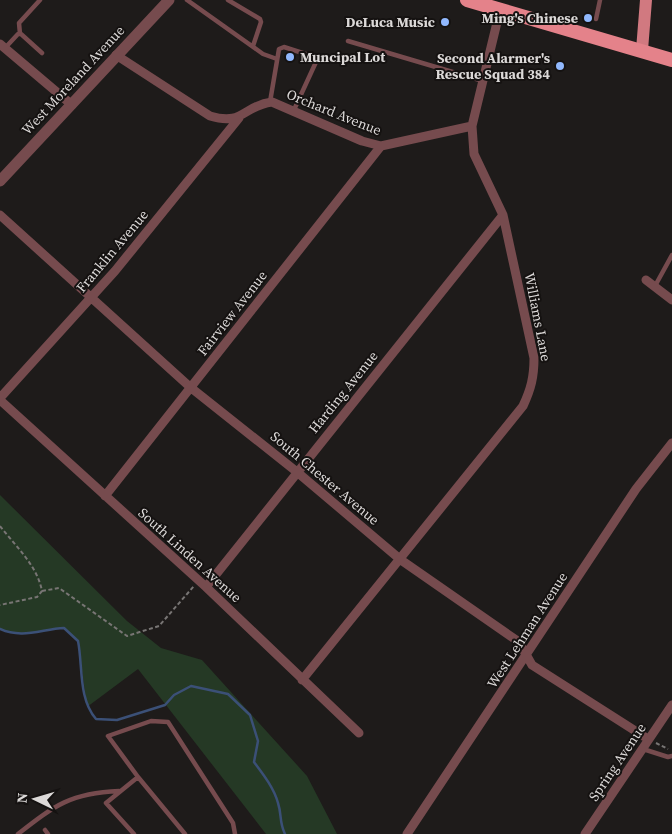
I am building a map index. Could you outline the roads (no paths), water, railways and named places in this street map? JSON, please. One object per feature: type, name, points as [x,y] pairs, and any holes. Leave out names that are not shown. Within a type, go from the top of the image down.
[{"type":"highway","points":[[467,0],[672,60]]},
{"type":"main road","points":[[642,50],[646,0]]},
{"type":"street","name":"West Moreland Avenue","points":[[0,181],[169,0]]},
{"type":"street","name":"Williams Lane","points":[[302,680],[401,560],[522,406],[534,380],[534,358],[503,215],[474,154],[472,126],[500,10]]},
{"type":"street","points":[[2,46],[72,105]]},
{"type":"street","points":[[116,55],[210,116],[223,120],[239,118]]},
{"type":"street","name":"Orchard Avenue","points":[[239,118],[260,104],[270,102],[362,142],[381,146],[472,126]]},
{"type":"street","name":"Franklin Avenue","points":[[0,399],[91,299],[239,118]]},
{"type":"street","name":"Fairview Avenue","points":[[105,496],[381,146]]},
{"type":"street","name":"South Chester Avenue","points":[[0,214],[91,299],[190,387],[297,472],[401,560],[520,642],[532,665],[648,739]]},
{"type":"street","name":"Harding Avenue","points":[[202,584],[297,472],[503,215]]},
{"type":"street","points":[[646,280],[672,300]]},
{"type":"street","name":"South Linden Avenue","points":[[0,399],[202,584],[359,733]]},
{"type":"street","name":"West Lehman Avenue","points":[[407,834],[527,657],[636,489],[672,443]]},
{"type":"street","name":"Spring Avenue","points":[[585,834],[672,705]]},
{"type":"lane","points":[[40,0],[19,23],[20,34],[42,52]]},
{"type":"lane","points":[[187,0],[253,46],[277,59]]},
{"type":"lane","points":[[228,0],[260,19],[261,22],[253,46]]},
{"type":"lane","points":[[596,19],[600,0]]},
{"type":"lane","points":[[2,46],[20,34]]},
{"type":"lane","points":[[348,41],[483,82]]},
{"type":"lane","points":[[270,102],[277,59],[281,47],[315,57],[316,62],[293,112]]},
{"type":"lane","points":[[654,286],[672,255]]},
{"type":"lane","points":[[185,834],[138,777],[108,736],[151,721],[168,722],[234,823],[235,834]]},
{"type":"lane","points":[[642,748],[668,757],[672,756]]},
{"type":"lane","points":[[134,834],[106,803],[119,790],[138,777]]},
{"type":"lane","points":[[18,834],[44,814],[72,798],[90,792],[119,790]]},
{"type":"lane","points":[[25,829],[29,834]]},
{"type":"waterway","points":[[0,629],[8,632],[24,633],[64,628],[78,641],[86,701],[96,719],[117,720],[165,705],[174,695],[191,686],[228,694],[250,715],[258,741],[254,762],[274,792],[285,834]]},
{"type":"place","name":"Ming's Chinese","points":[[588,18]]},
{"type":"place","name":"DeLuca Music","points":[[445,22]]},
{"type":"place","name":"Muncipal Lot","points":[[290,57]]},
{"type":"place","name":"Second Alarmer's Rescue Squad 384","points":[[560,66]]}]
